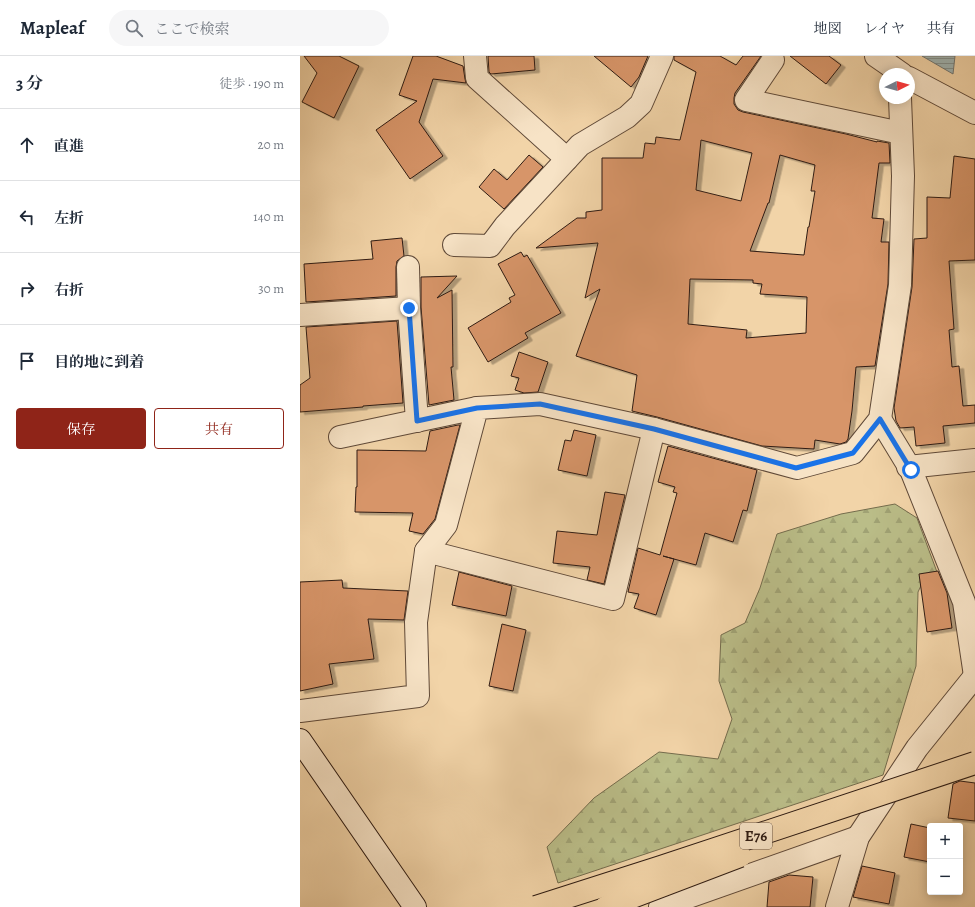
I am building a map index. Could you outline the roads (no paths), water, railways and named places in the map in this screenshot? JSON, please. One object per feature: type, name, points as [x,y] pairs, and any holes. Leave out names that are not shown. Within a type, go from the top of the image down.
[{"type":"highway","name":"E76","points":[[536,907],[676,863],[975,763]]},
{"type":"highway","points":[[606,907],[744,855],[937,776]]},
{"type":"street","points":[[475,56],[477,78],[568,159]]},
{"type":"street","points":[[454,245],[490,246],[505,226],[580,145],[627,117],[641,104],[662,56]]},
{"type":"street","points":[[876,56],[893,68]]},
{"type":"street","points":[[773,60],[746,100],[902,133]]},
{"type":"street","points":[[915,81],[975,113]]},
{"type":"street","points":[[340,437],[477,408],[540,404],[654,429],[796,468],[853,453],[880,419],[900,285],[903,176],[900,104]]},
{"type":"street","points":[[408,267],[409,308],[417,421]]},
{"type":"street","points":[[300,315],[409,308]]},
{"type":"street","points":[[300,711],[418,696],[416,622],[426,551],[446,525],[477,408]]},
{"type":"street","points":[[837,907],[858,838],[917,748],[975,676],[964,602],[908,467],[880,419]]},
{"type":"street","points":[[426,551],[613,599],[654,429]]},
{"type":"street","points":[[908,467],[975,460]]},
{"type":"street","points":[[300,740],[415,907]]},
{"type":"street","points":[[660,907],[858,838]]}]
